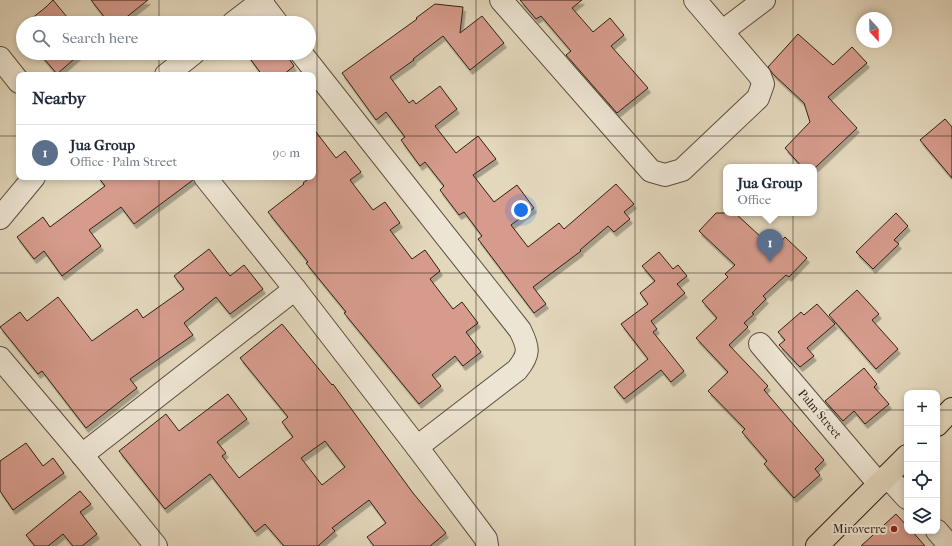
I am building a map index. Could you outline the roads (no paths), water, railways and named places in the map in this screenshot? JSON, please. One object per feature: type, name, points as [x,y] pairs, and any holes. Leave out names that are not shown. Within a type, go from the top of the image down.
[{"type":"main road","points":[[940,422],[952,409]]},
{"type":"main road","points":[[817,546],[904,459]]},
{"type":"street","points":[[501,0],[651,171],[665,175],[682,170],[758,98],[763,84],[760,76],[696,0]]},
{"type":"street","points":[[723,32],[764,0]]},
{"type":"street","points":[[242,16],[262,1],[272,16]]},
{"type":"street","points":[[0,58],[16,78]]},
{"type":"street","points":[[170,72],[185,60]]},
{"type":"street","points":[[307,60],[520,330],[526,342],[527,352],[524,362],[517,370],[417,447]]},
{"type":"street","points":[[0,218],[32,180]]},
{"type":"street","points":[[207,180],[295,289],[417,447],[486,539],[487,546]]},
{"type":"street","points":[[82,455],[295,289]]},
{"type":"street","name":"Palm Street","points":[[760,344],[883,480],[904,496]]},
{"type":"street","points":[[0,358],[156,546]]},
{"type":"street","points":[[940,534],[950,546]]},
{"type":"place","name":"Jua Group","points":[[770,262]]},
{"type":"place","name":"Miroverre","points":[[894,529]]}]
